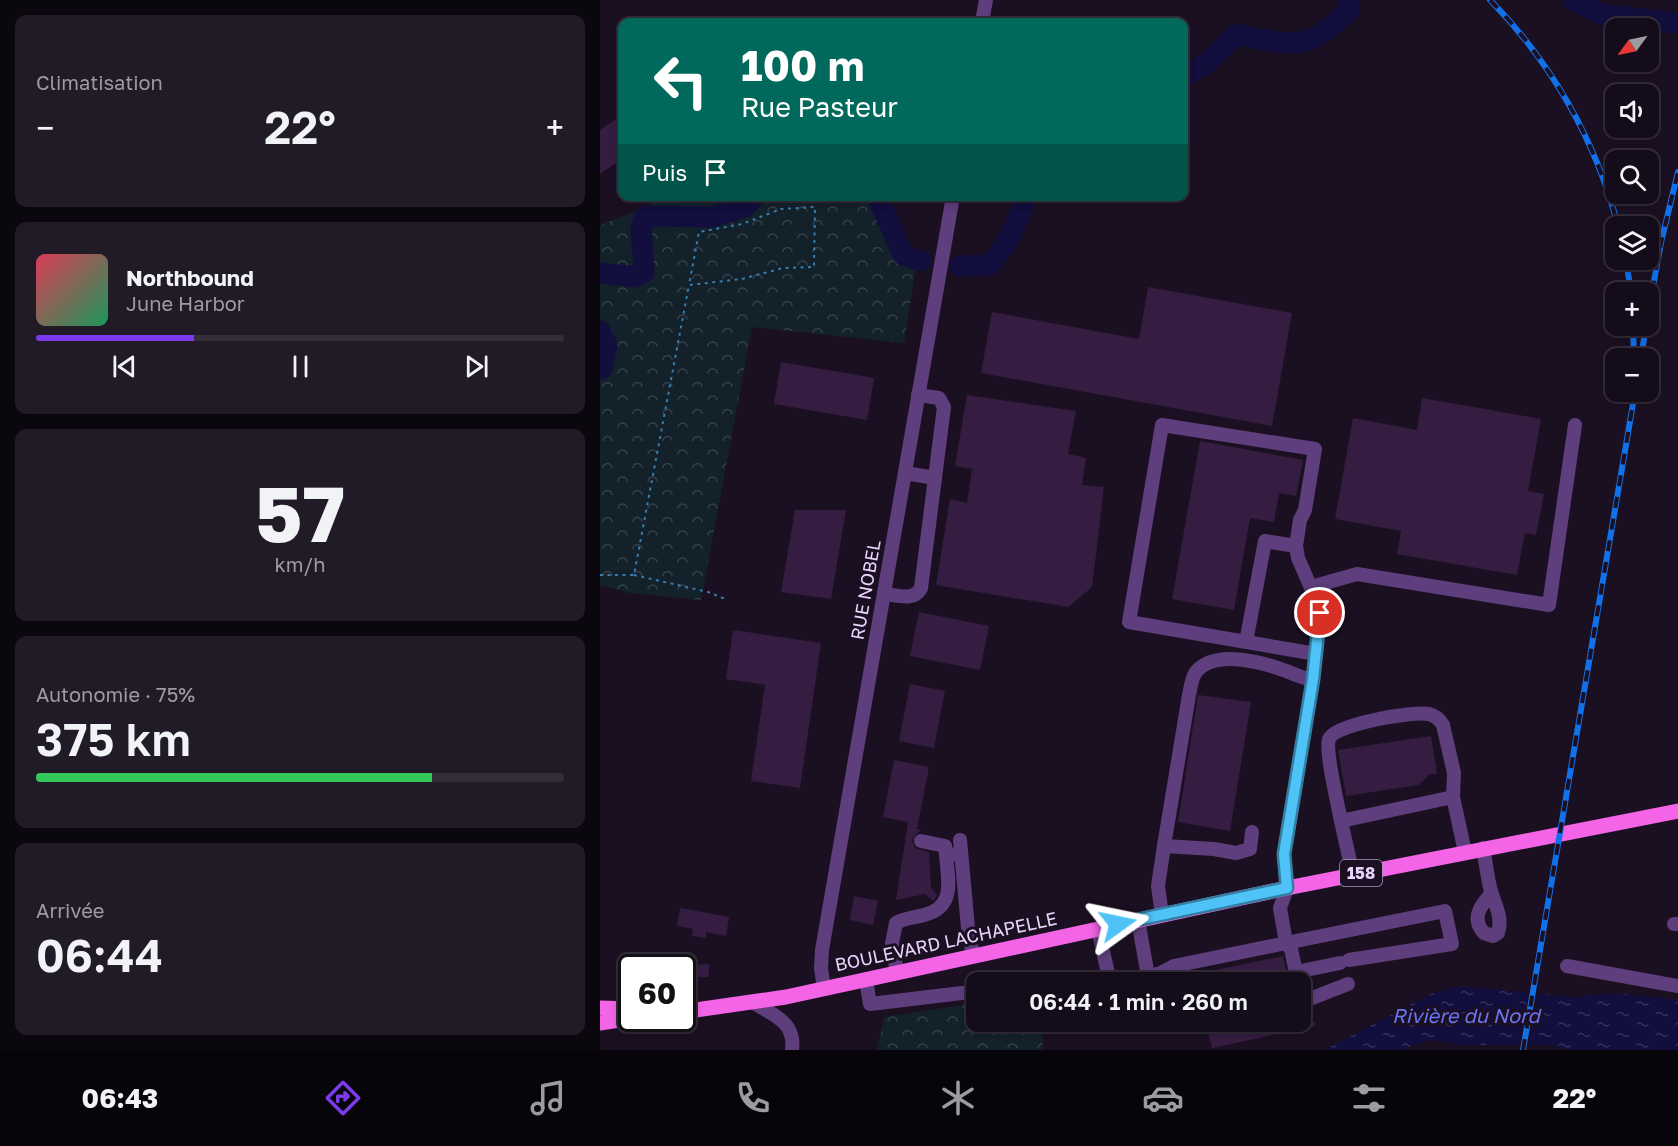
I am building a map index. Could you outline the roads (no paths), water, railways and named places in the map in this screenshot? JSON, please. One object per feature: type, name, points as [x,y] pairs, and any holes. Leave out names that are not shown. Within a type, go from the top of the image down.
[{"type":"main road","name":"BOULEVARD LACHAPELLE","points":[[696,1010],[754,1003],[824,989],[1287,888],[1678,811]]},
{"type":"main road","points":[[600,1008],[618,1009]]},
{"type":"main road","points":[[600,1023],[618,1020]]},
{"type":"street","points":[[983,18],[986,0]]},
{"type":"street","name":"RUE NOBEL","points":[[824,989],[821,968],[822,950],[952,201]]},
{"type":"street","points":[[884,594],[910,597],[915,596],[921,588],[944,407],[939,398],[918,395]]},
{"type":"street","points":[[1296,972],[1291,949],[1286,943],[1280,908],[1287,888],[1284,854],[1313,679],[1316,654],[1320,613],[1298,558],[1296,546],[1300,520],[1305,510],[1315,449],[1162,425],[1129,622],[1316,654]]},
{"type":"street","points":[[1311,587],[1357,574],[1549,605],[1575,425]]},
{"type":"street","points":[[905,473],[935,478]]},
{"type":"street","points":[[1246,642],[1265,541],[1296,546]]},
{"type":"street","points":[[1162,915],[1158,886],[1189,695],[1192,681],[1198,670],[1213,661],[1226,658],[1313,679]]},
{"type":"street","points":[[1353,875],[1329,756],[1330,738],[1333,733],[1343,728],[1405,714],[1430,714],[1439,719],[1443,725],[1454,773],[1453,797],[1465,852]]},
{"type":"street","points":[[1341,821],[1453,797]]},
{"type":"street","points":[[1164,846],[1214,849],[1236,853],[1250,849],[1252,832]]},
{"type":"street","points":[[897,973],[892,943],[896,923],[932,912],[945,900],[949,889],[945,846],[921,841]]},
{"type":"street","points":[[946,855],[961,847],[968,928],[973,956]]},
{"type":"street","points":[[1483,848],[1491,894]]},
{"type":"street","points":[[1164,972],[1174,966],[1445,911],[1452,944],[1345,961],[1311,972]]},
{"type":"street","points":[[1138,920],[1147,972]]},
{"type":"street","points":[[1098,929],[1108,972]]},
{"type":"street","points":[[1567,966],[1678,986]]},
{"type":"street","points":[[866,980],[870,1004],[966,993]]},
{"type":"street","points":[[1311,998],[1348,984]]},
{"type":"street","points":[[754,1003],[780,1019],[790,1030],[793,1040],[792,1050]]},
{"type":"water","name":"Rivière du Nord","points":[[1458,986],[1575,997],[1613,993],[1678,1000],[1678,1050],[1572,1050],[1548,1045],[1464,1045],[1432,1040],[1403,1050],[1324,1050],[1431,994]]},
{"type":"waterway","points":[[1188,75],[1204,65],[1237,34],[1287,43],[1308,41],[1327,30],[1349,11],[1348,0]]},
{"type":"waterway","points":[[1573,0],[1603,15],[1678,23]]},
{"type":"waterway","points":[[600,273],[635,277],[644,272],[641,226],[646,216],[712,217],[745,207],[750,201]]},
{"type":"waterway","points":[[879,201],[903,255],[921,261]]},
{"type":"waterway","points":[[960,266],[990,265],[1009,239],[1025,201]]},
{"type":"waterway","points":[[600,331],[607,345],[600,369]]},
{"type":"railway","points":[[1490,0],[1533,50],[1569,105],[1597,164],[1615,216]]},
{"type":"railway","points":[[1654,282],[1678,172]]},
{"type":"railway","points":[[1628,270],[1629,282]]},
{"type":"railway","points":[[1633,336],[1634,348]]},
{"type":"railway","points":[[1643,348],[1644,336]]},
{"type":"railway","points":[[1523,1050],[1633,402]]}]
